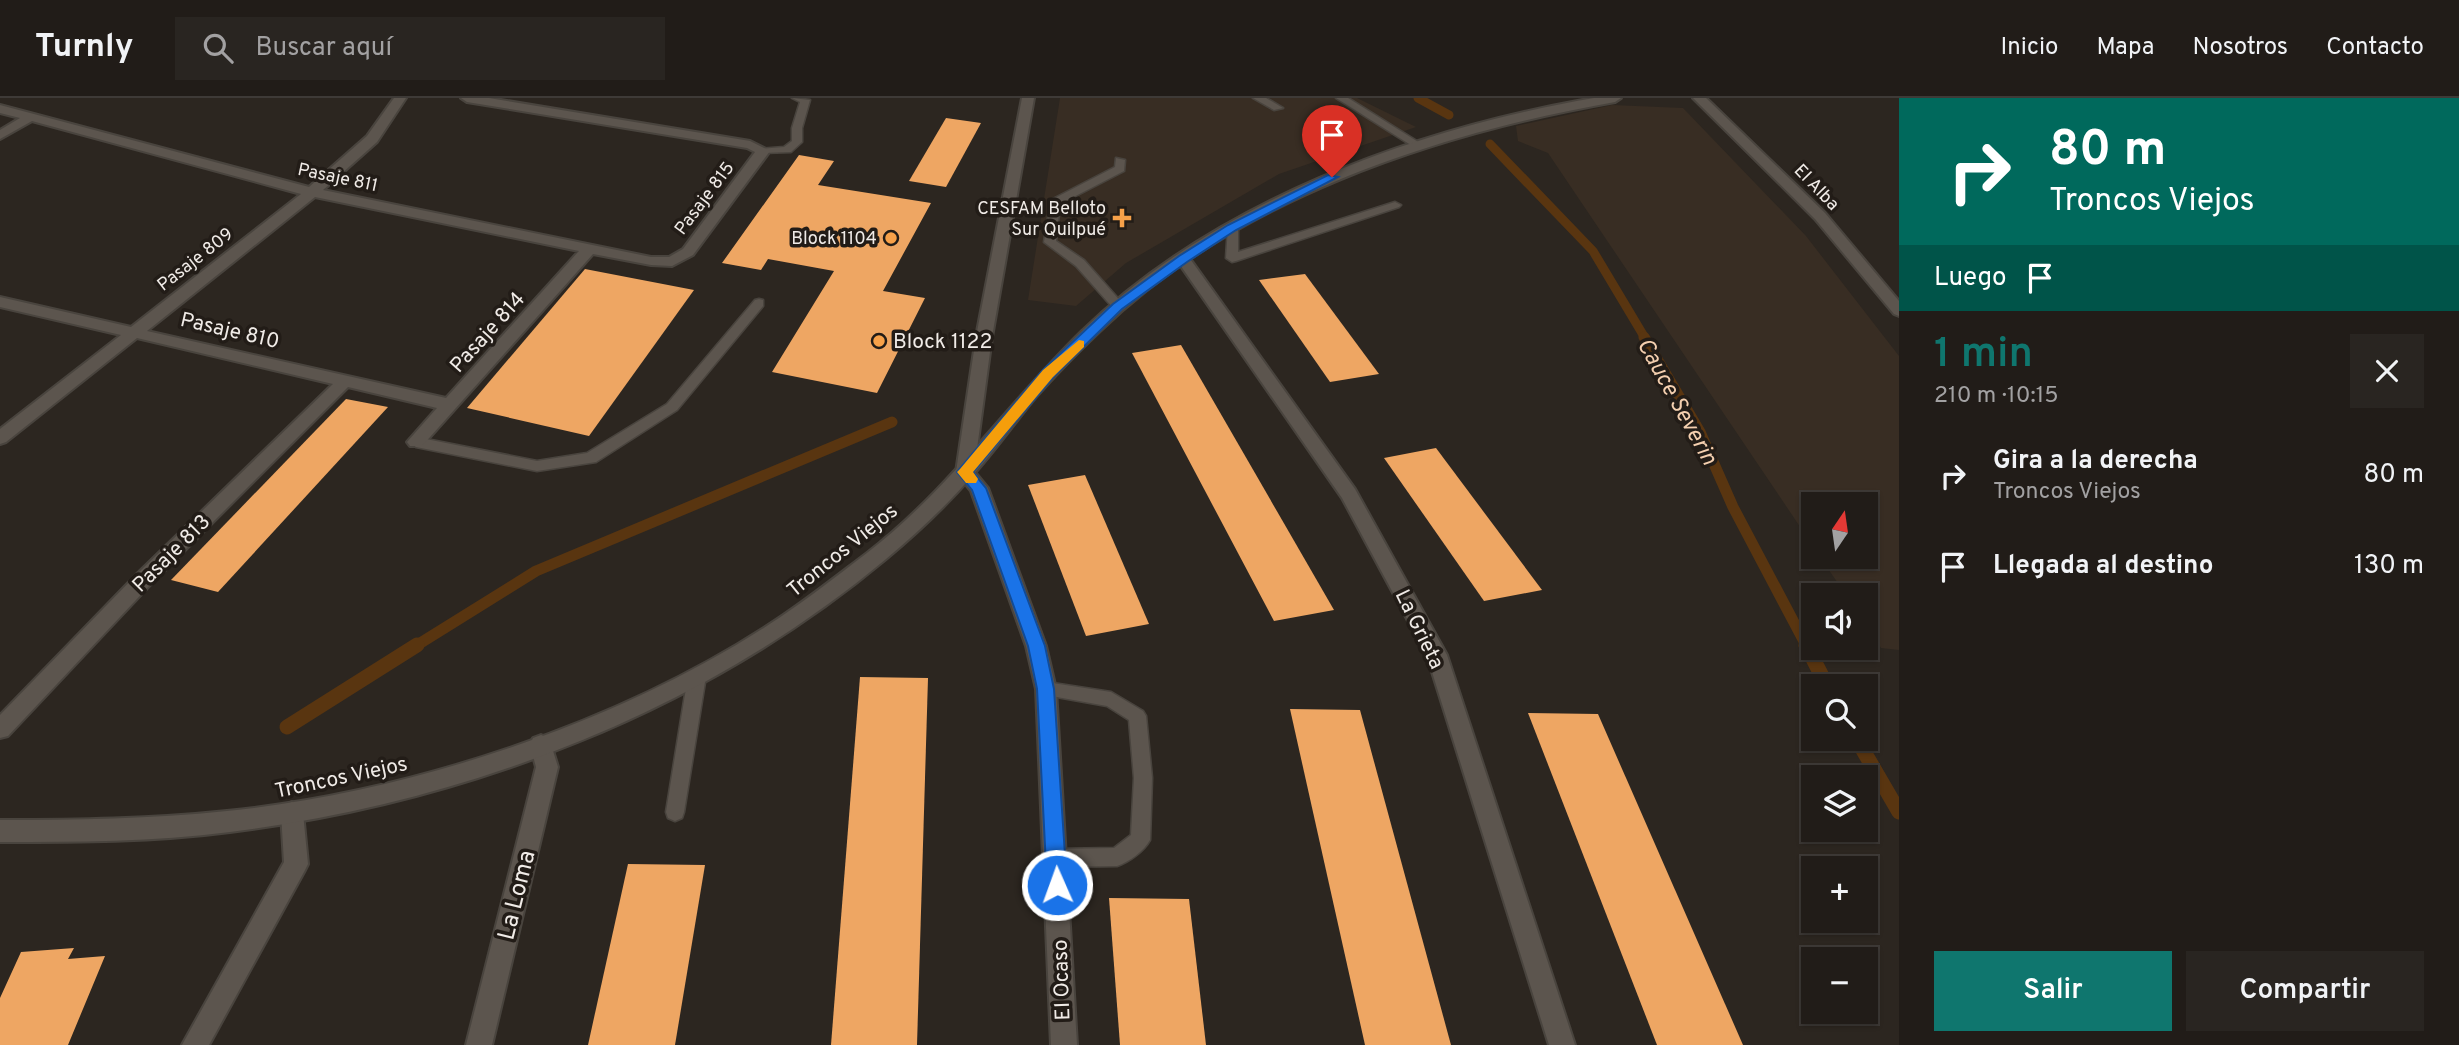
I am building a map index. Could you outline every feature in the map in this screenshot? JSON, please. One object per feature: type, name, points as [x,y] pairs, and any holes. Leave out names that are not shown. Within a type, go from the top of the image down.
[{"type":"street","name":"Pasaje 809","points":[[0,438],[310,192],[372,139],[400,98]]},
{"type":"street","points":[[467,98],[751,145],[763,151]]},
{"type":"street","points":[[965,472],[984,337],[1028,98]]},
{"type":"street","name":"Troncos Viejos","points":[[0,831],[132,832],[212,825],[292,813],[377,796],[461,772],[541,745],[622,712],[697,676],[765,637],[825,597],[878,555],[965,472],[1048,374],[1118,306],[1232,228],[1332,177],[1418,145],[1489,123],[1615,98]]},
{"type":"street","name":"El Alba","points":[[1699,98],[1820,216],[1899,312]]},
{"type":"street","name":"Pasaje 811","points":[[0,109],[310,192],[651,261],[672,262]]},
{"type":"street","points":[[0,135],[31,117]]},
{"type":"street","name":"Pasaje 815","points":[[672,262],[688,252],[763,151]]},
{"type":"street","name":"Pasaje 814","points":[[416,442],[589,249]]},
{"type":"street","name":"La Grieta","points":[[1183,259],[1349,494],[1437,655],[1562,1045]]},
{"type":"street","name":"Pasaje 810","points":[[0,302],[450,405]]},
{"type":"street","name":"Pasaje 813","points":[[0,729],[144,579],[345,381]]},
{"type":"street","name":"El Ocaso","points":[[965,472],[979,488],[1036,646],[1046,689],[1064,1045]]},
{"type":"street","name":"La Loma","points":[[479,1045],[547,767],[541,745]]},
{"type":"street","points":[[195,1045],[296,864],[292,813]]},
{"type":"lane","points":[[763,151],[787,150],[797,142],[797,128],[806,100],[797,98]]},
{"type":"lane","points":[[1258,98],[1278,108]]},
{"type":"lane","points":[[1341,98],[1418,145]]},
{"type":"lane","points":[[1118,306],[1080,263],[1050,242],[1055,202],[1120,169],[1120,160]]},
{"type":"lane","points":[[1232,228],[1232,258],[1395,205]]},
{"type":"lane","points":[[416,442],[537,466],[591,458],[672,407],[759,303]]},
{"type":"lane","points":[[675,812],[697,676]]},
{"type":"lane","points":[[1046,689],[1111,699],[1138,716],[1140,735],[1144,809],[1140,840],[1117,857],[1056,858]]},
{"type":"shaded area","name":"CESFAM Belloto Sur Quilpué","points":[[1060,98],[1357,98],[1416,127],[1279,174],[1126,263],[1076,306],[1028,300]]},
{"type":"shaded area","points":[[1612,105],[1683,108],[1806,236],[1899,356],[1899,650],[1881,648],[1878,643],[1878,583],[1838,583],[1828,569],[1878,569],[1878,492],[1801,492],[1801,528],[1548,153],[1518,141],[1516,126]]},
{"type":"building","points":[[946,118],[981,123],[946,187],[909,181]]},
{"type":"building","points":[[799,155],[834,161],[818,185],[931,203],[883,291],[925,298],[877,393],[772,372],[834,271],[768,259],[761,270],[722,263]]},
{"type":"building","points":[[585,269],[694,290],[589,436],[467,408]]},
{"type":"building","points":[[1305,274],[1379,374],[1330,382],[1259,280]]},
{"type":"building","points":[[1181,345],[1334,610],[1274,621],[1132,353]]},
{"type":"building","points":[[346,399],[388,407],[218,592],[171,580]]},
{"type":"building","points":[[1436,448],[1542,590],[1484,601],[1384,458]]},
{"type":"building","points":[[1085,475],[1149,624],[1086,636],[1028,485]]},
{"type":"building","points":[[860,677],[928,678],[917,1045],[831,1045]]},
{"type":"building","points":[[1290,709],[1360,710],[1451,1045],[1365,1045]]},
{"type":"building","points":[[1528,713],[1598,714],[1743,1045],[1657,1045]]},
{"type":"building","points":[[628,864],[705,865],[675,1045],[588,1045]]},
{"type":"building","points":[[1109,898],[1189,899],[1206,1045],[1120,1045]]},
{"type":"building","points":[[74,948],[68,959],[105,956],[68,1045],[0,1045],[0,998],[21,952]]},
{"type":"waterway","name":"Cauce Severin","points":[[1418,98],[1449,115]]},
{"type":"waterway","name":"Cauce Severin","points":[[1490,144],[1593,251],[1645,338]]},
{"type":"waterway","name":"Cauce Severin","points":[[1644,337],[1700,432],[1733,507],[1801,636]]},
{"type":"waterway","points":[[414,647],[536,571],[892,422]]},
{"type":"waterway","points":[[287,727],[417,645]]},
{"type":"waterway","name":"Cauce Severin","points":[[1814,660],[1821,674]]},
{"type":"waterway","name":"Cauce Severin","points":[[1864,751],[1899,812]]},
{"type":"slow traffic","points":[[971,479],[965,472],[1048,374],[1079,344]]},
{"type":"place","name":"CESFAM Belloto Sur Quilpué","points":[[1122,218]]},
{"type":"place","name":"Block 1104","points":[[891,238]]},
{"type":"place","name":"Block 1122","points":[[879,341]]},
{"type":"route","points":[[1057,885],[1046,689],[1036,646],[979,488],[965,472],[1048,374],[1118,306],[1232,228],[1332,177]]}]
